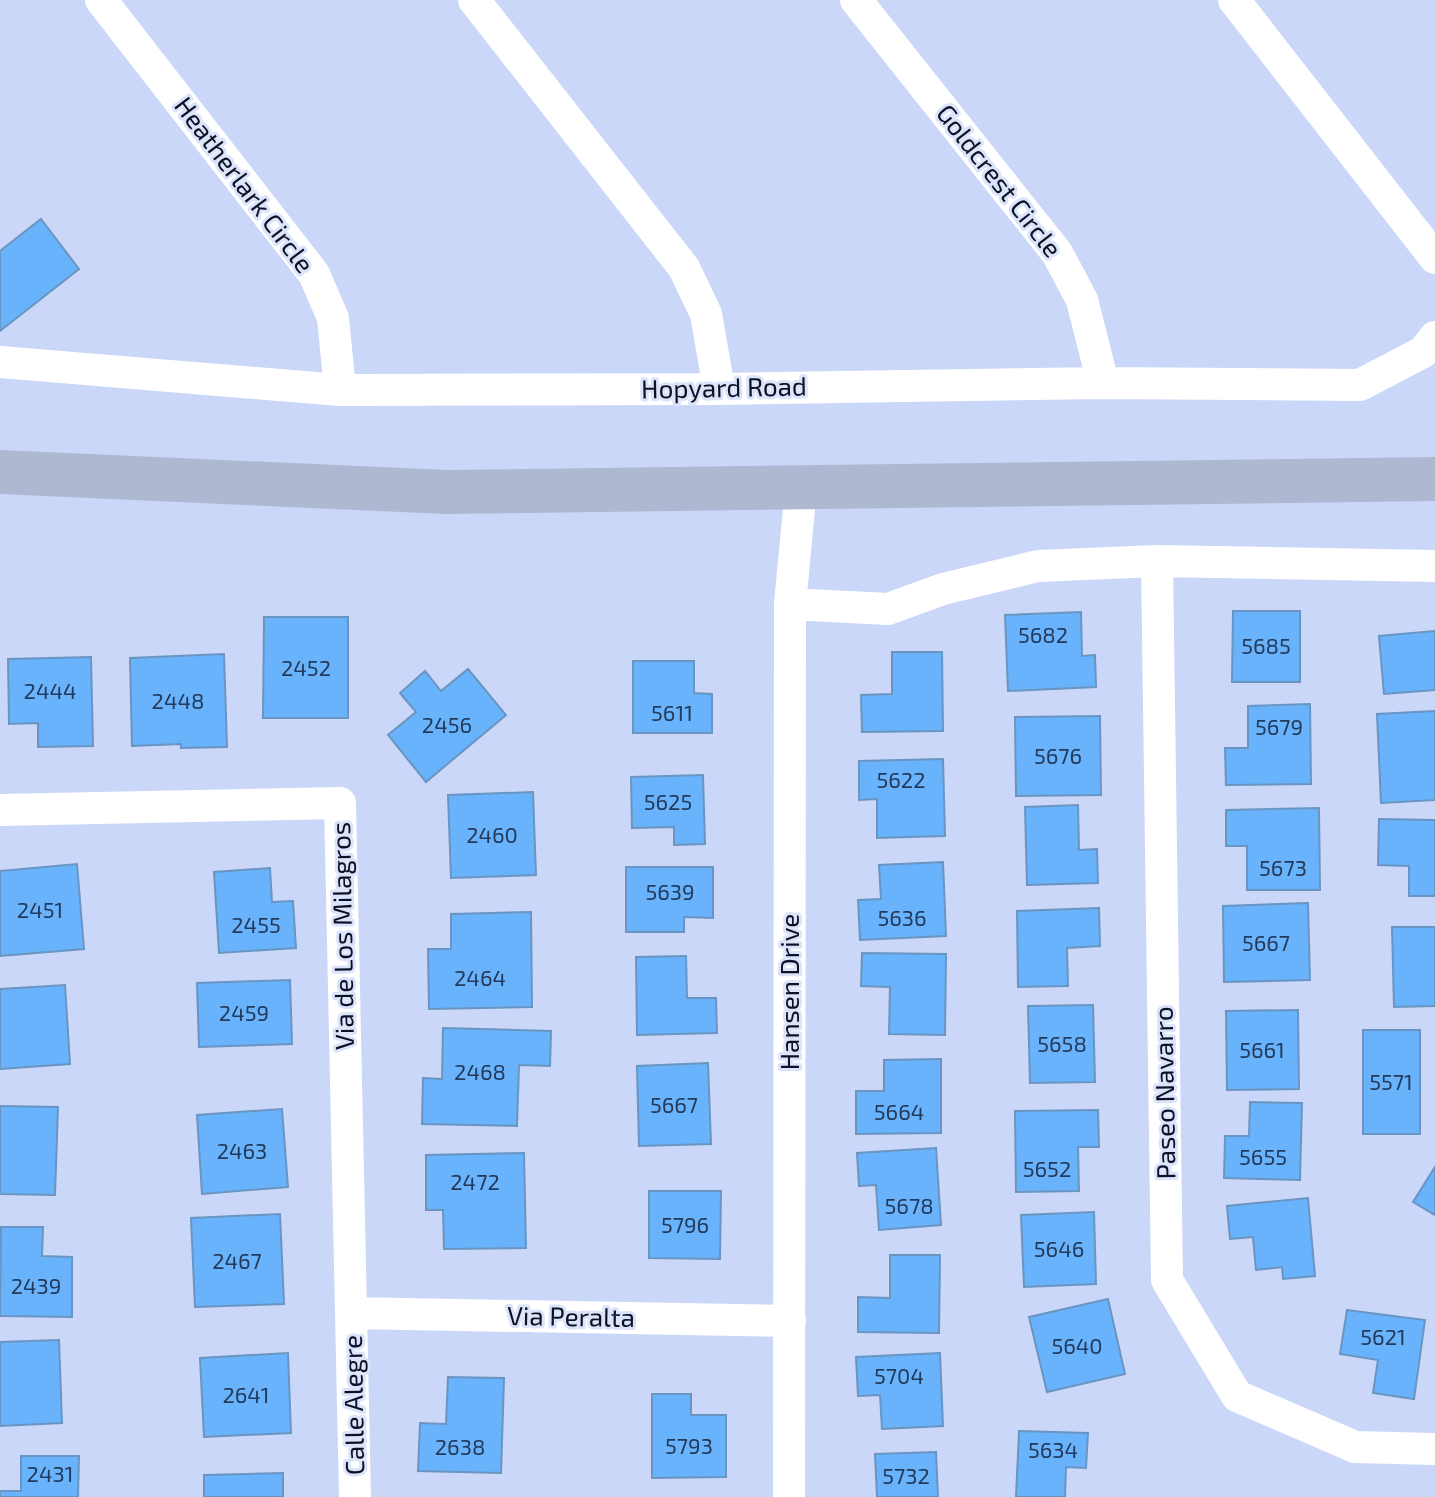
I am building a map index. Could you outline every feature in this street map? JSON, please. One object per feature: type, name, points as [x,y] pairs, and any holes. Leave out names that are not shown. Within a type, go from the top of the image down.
[{"type":"main road","points":[[0,472],[446,492],[1435,479]]},
{"type":"street","name":"Heatherlark Circle","points":[[101,0],[314,274],[333,318],[340,390]]},
{"type":"street","points":[[474,0],[684,268],[706,314],[719,389]]},
{"type":"street","name":"Goldcrest Circle","points":[[856,0],[1057,253],[1082,300],[1103,383]]},
{"type":"street","points":[[1234,0],[1435,258]]},
{"type":"street","name":"Hopyard Road","points":[[0,362],[340,390],[719,389],[1103,383],[1360,385],[1423,352],[1435,337]]},
{"type":"street","name":"Hansen Drive","points":[[789,1497],[790,604],[801,488]]},
{"type":"street","points":[[790,604],[888,609],[943,589],[1038,566],[1157,561],[1435,566]]},
{"type":"street","name":"Paseo Navarro","points":[[1157,561],[1167,1280],[1237,1396],[1355,1447],[1435,1449]]},
{"type":"street","name":"Via de Los Milagros","points":[[0,810],[340,803],[352,1313]]},
{"type":"street","name":"Via Peralta","points":[[352,1313],[790,1321]]},
{"type":"street","name":"Calle Alegre","points":[[352,1313],[355,1497]]},
{"type":"building","points":[[41,219],[79,269],[0,331],[0,251]]},
{"type":"building","points":[[1233,611],[1300,611],[1300,682],[1232,682]]},
{"type":"building","points":[[1081,612],[1082,656],[1095,655],[1096,687],[1008,691],[1005,615]]},
{"type":"building","points":[[264,617],[348,617],[348,718],[263,718]]},
{"type":"building","points":[[1435,631],[1435,690],[1384,694],[1379,636]]},
{"type":"building","points":[[892,652],[942,652],[943,731],[862,732],[861,695],[892,694]]},
{"type":"building","points":[[224,654],[227,747],[181,748],[181,744],[132,746],[130,658]]},
{"type":"building","points":[[91,657],[93,746],[38,747],[38,723],[9,724],[8,659]]},
{"type":"building","points":[[633,661],[694,661],[694,693],[712,694],[712,733],[633,733]]},
{"type":"building","points":[[468,669],[506,715],[426,782],[388,735],[416,712],[400,693],[425,671],[441,691]]},
{"type":"building","points":[[1310,704],[1311,784],[1226,785],[1225,748],[1248,748],[1248,706]]},
{"type":"building","points":[[1435,711],[1435,800],[1381,803],[1377,714]]},
{"type":"building","points":[[1100,716],[1101,795],[1016,796],[1015,717]]},
{"type":"building","points":[[943,759],[945,836],[877,838],[877,799],[859,800],[859,761]]},
{"type":"building","points":[[703,775],[705,844],[674,845],[674,827],[632,828],[631,777]]},
{"type":"building","points":[[533,792],[536,875],[451,878],[448,795]]},
{"type":"building","points":[[1078,805],[1079,850],[1097,849],[1098,883],[1027,885],[1025,807]]},
{"type":"building","points":[[1319,808],[1320,890],[1247,890],[1247,846],[1226,846],[1226,810]]},
{"type":"building","points":[[1379,819],[1435,820],[1435,896],[1409,896],[1409,866],[1378,865]]},
{"type":"building","points":[[943,862],[946,936],[860,940],[858,900],[881,899],[879,865]]},
{"type":"building","points":[[77,864],[84,949],[0,956],[0,871]]},
{"type":"building","points":[[626,867],[713,867],[713,918],[684,917],[684,932],[626,932]]},
{"type":"building","points":[[270,868],[272,902],[293,901],[296,948],[219,953],[214,872]]},
{"type":"building","points":[[1308,903],[1310,980],[1224,982],[1223,906]]},
{"type":"building","points":[[1099,908],[1100,946],[1067,948],[1068,986],[1018,987],[1017,911]]},
{"type":"building","points":[[531,912],[532,1007],[429,1009],[428,949],[451,949],[451,914]]},
{"type":"building","points":[[1392,927],[1435,927],[1435,1006],[1394,1007]]},
{"type":"building","points":[[862,953],[946,954],[945,1035],[889,1034],[890,987],[861,986]]},
{"type":"building","points":[[686,956],[687,998],[716,998],[717,1033],[637,1035],[636,957]]},
{"type":"building","points":[[290,980],[292,1044],[199,1047],[197,983]]},
{"type":"building","points":[[65,985],[70,1064],[0,1069],[0,989]]},
{"type":"building","points":[[1093,1005],[1095,1082],[1030,1083],[1028,1006]]},
{"type":"building","points":[[1298,1010],[1299,1089],[1227,1090],[1226,1011]]},
{"type":"building","points":[[443,1028],[551,1031],[550,1066],[519,1065],[517,1126],[422,1124],[423,1078],[442,1079]]},
{"type":"building","points":[[1363,1030],[1420,1030],[1420,1134],[1363,1134]]},
{"type":"building","points":[[941,1059],[941,1133],[856,1134],[856,1091],[884,1091],[884,1060]]},
{"type":"building","points":[[708,1063],[711,1144],[639,1146],[637,1066]]},
{"type":"building","points":[[1250,1102],[1302,1103],[1300,1180],[1224,1178],[1225,1136],[1249,1136]]},
{"type":"building","points":[[0,1106],[58,1107],[55,1195],[0,1194]]},
{"type":"building","points":[[282,1109],[288,1187],[202,1194],[197,1115]]},
{"type":"building","points":[[1098,1110],[1099,1147],[1078,1147],[1079,1191],[1016,1192],[1015,1111]]},
{"type":"building","points":[[936,1148],[941,1225],[879,1230],[876,1185],[859,1186],[857,1153]]},
{"type":"building","points":[[524,1153],[526,1248],[444,1249],[443,1210],[426,1210],[426,1155]]},
{"type":"building","points":[[1435,1167],[1435,1215],[1413,1202]]},
{"type":"building","points":[[649,1191],[721,1191],[720,1259],[649,1258]]},
{"type":"building","points":[[1308,1198],[1315,1276],[1283,1279],[1282,1267],[1256,1270],[1253,1237],[1230,1239],[1227,1206]]},
{"type":"building","points":[[1094,1212],[1096,1284],[1024,1287],[1021,1215]]},
{"type":"building","points":[[280,1214],[284,1304],[195,1307],[191,1218]]},
{"type":"building","points":[[1,1227],[43,1227],[42,1256],[72,1257],[72,1317],[0,1316]]},
{"type":"building","points":[[890,1255],[940,1255],[939,1333],[858,1332],[858,1297],[890,1298]]},
{"type":"building","points":[[1108,1299],[1125,1374],[1047,1392],[1029,1317]]},
{"type":"building","points":[[1347,1310],[1425,1320],[1414,1399],[1373,1393],[1378,1360],[1340,1354]]},
{"type":"building","points":[[59,1340],[62,1423],[0,1426],[0,1342]]},
{"type":"building","points":[[288,1353],[291,1433],[204,1437],[200,1358]]},
{"type":"building","points":[[940,1353],[943,1426],[882,1429],[880,1395],[858,1396],[856,1357]]},
{"type":"building","points":[[448,1377],[504,1378],[501,1473],[418,1471],[420,1423],[446,1424]]},
{"type":"building","points":[[652,1394],[691,1394],[691,1415],[726,1415],[726,1477],[652,1478]]},
{"type":"building","points":[[1019,1431],[1088,1433],[1086,1468],[1066,1467],[1065,1497],[1016,1497]]},
{"type":"building","points":[[936,1452],[938,1497],[877,1497],[875,1454]]},
{"type":"building","points":[[21,1456],[79,1456],[78,1497],[0,1497],[0,1491],[21,1491]]},
{"type":"building","points":[[283,1473],[283,1497],[204,1497],[204,1475]]}]
